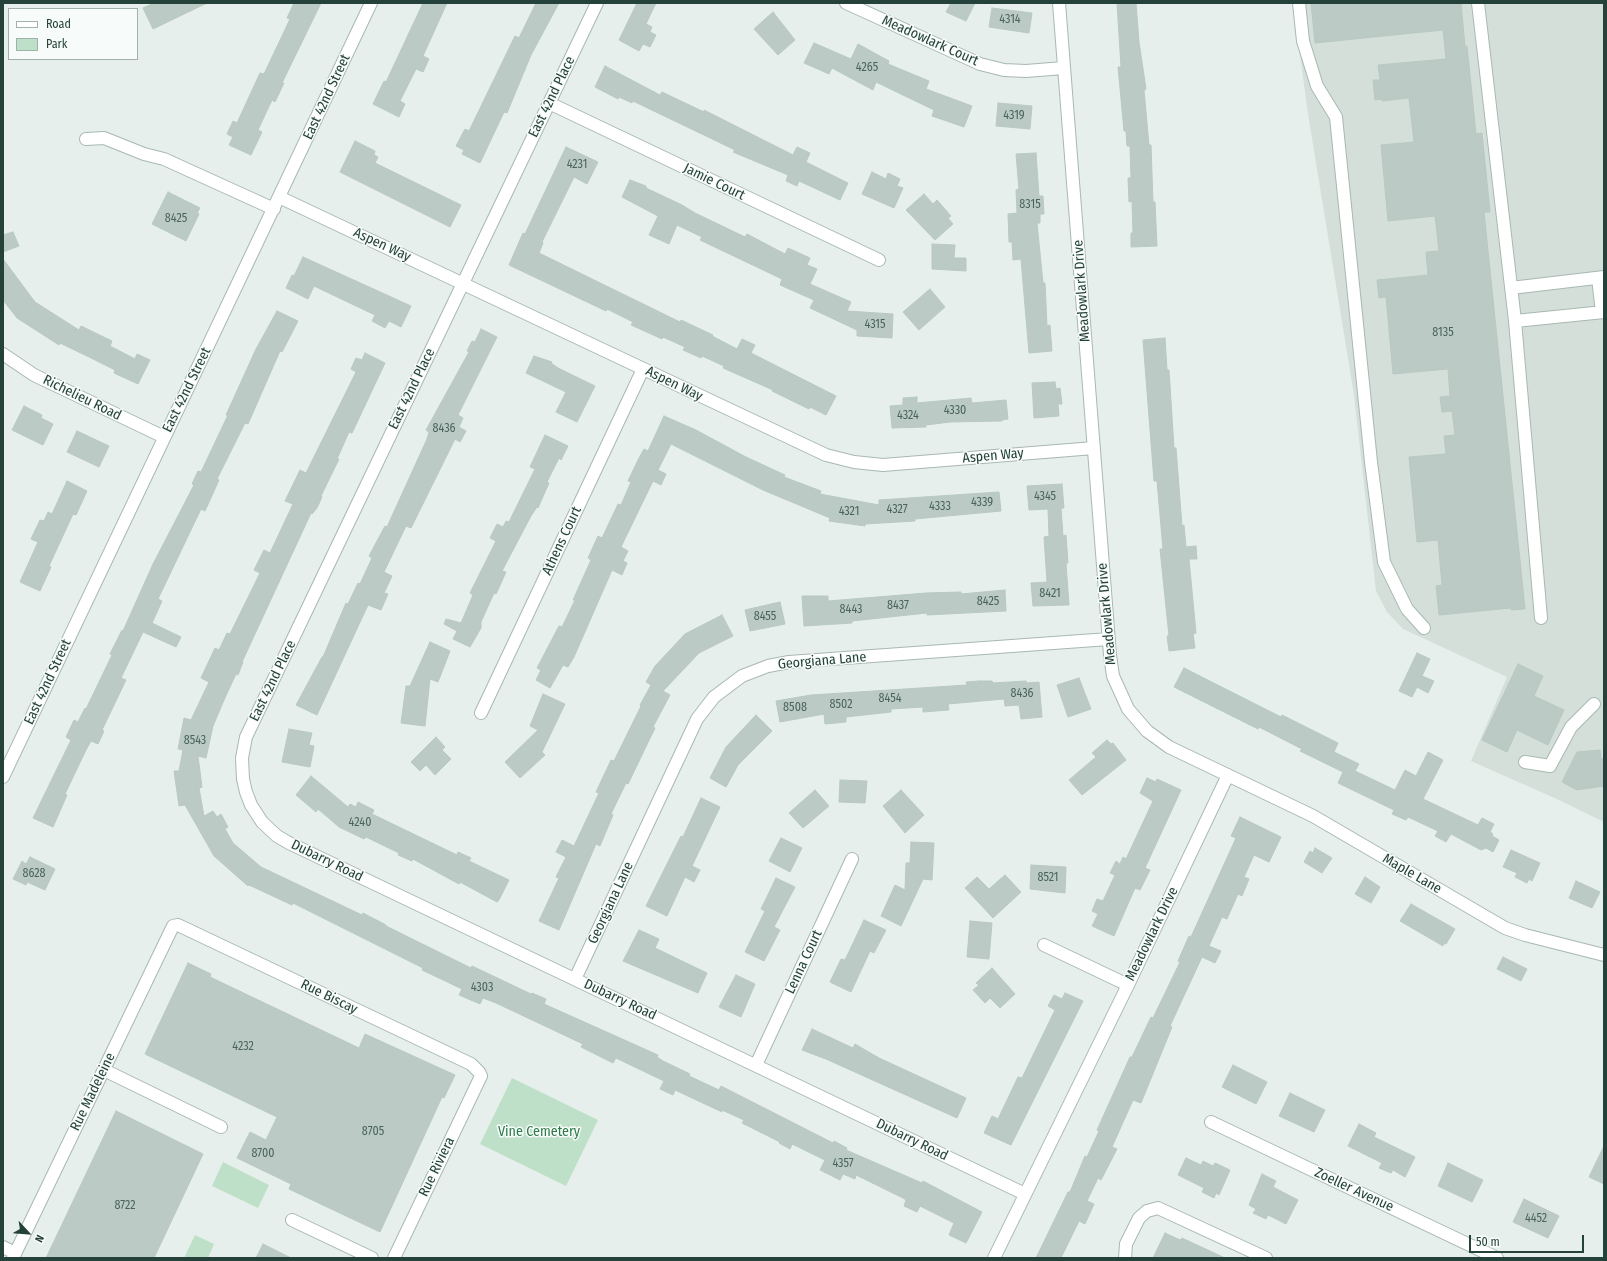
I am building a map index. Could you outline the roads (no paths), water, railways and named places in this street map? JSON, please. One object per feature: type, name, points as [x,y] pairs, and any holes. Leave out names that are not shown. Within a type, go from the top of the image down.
[{"type":"street","name":"East 42nd Street","points":[[3,777],[8,755],[164,437],[372,3]]},
{"type":"street","name":"East 42nd Place","points":[[243,779],[242,758],[246,737],[597,3]]},
{"type":"street","name":"Meadowlark Court","points":[[846,3],[980,64],[1004,70],[1026,71],[1064,68]]},
{"type":"street","name":"Meadowlark Drive","points":[[994,1258],[1128,985],[1228,775],[1169,747],[1152,735],[1136,720],[1125,703],[1113,676],[1059,3]]},
{"type":"street","points":[[1299,3],[1303,41],[1317,86],[1336,117],[1371,462],[1384,562],[1407,609],[1424,628]]},
{"type":"street","points":[[1478,3],[1515,321],[1541,618]]},
{"type":"street","name":"Jamie Court","points":[[549,103],[879,260]]},
{"type":"street","points":[[86,139],[104,138],[144,154],[164,159],[274,209]]},
{"type":"street","name":"Aspen Way","points":[[279,197],[463,283],[818,453],[854,462],[883,464],[1094,448]]},
{"type":"street","points":[[1511,288],[1601,278],[1603,312],[1515,321]]},
{"type":"street","name":"Richelieu Road","points":[[3,354],[34,375],[164,437]]},
{"type":"street","name":"Athens Court","points":[[481,713],[643,369]]},
{"type":"street","name":"Georgiana Lane","points":[[575,979],[697,719],[714,697],[742,676],[768,666],[789,662],[1109,639]]},
{"type":"street","points":[[1525,762],[1550,766],[1571,727],[1594,704]]},
{"type":"street","name":"Maple Lane","points":[[1228,775],[1313,816],[1505,928],[1524,935],[1604,955]]},
{"type":"street","name":"Dubarry Road","points":[[243,779],[251,805],[258,817],[277,836],[289,843],[1025,1194]]},
{"type":"street","name":"Lenna Court","points":[[756,1065],[852,859]]},
{"type":"street","name":"Rue Biscay","points":[[173,926],[181,925],[471,1064],[481,1076]]},
{"type":"street","name":"Rue Madeleine","points":[[14,1256],[173,926]]},
{"type":"street","points":[[1044,945],[1128,985]]},
{"type":"street","points":[[104,1070],[221,1127]]},
{"type":"street","name":"Rue Riviera","points":[[394,1258],[481,1076]]},
{"type":"street","name":"Zoeller Avenue","points":[[1211,1122],[1497,1258]]},
{"type":"street","points":[[1125,1258],[1126,1244],[1139,1218],[1147,1210],[1158,1208],[1266,1258]]},
{"type":"street","points":[[292,1220],[372,1258]]},
{"type":"street","points":[[3,1247],[14,1256]]},
{"type":"park label","name":"Vine Cemetery","points":[[539,1132]]}]
